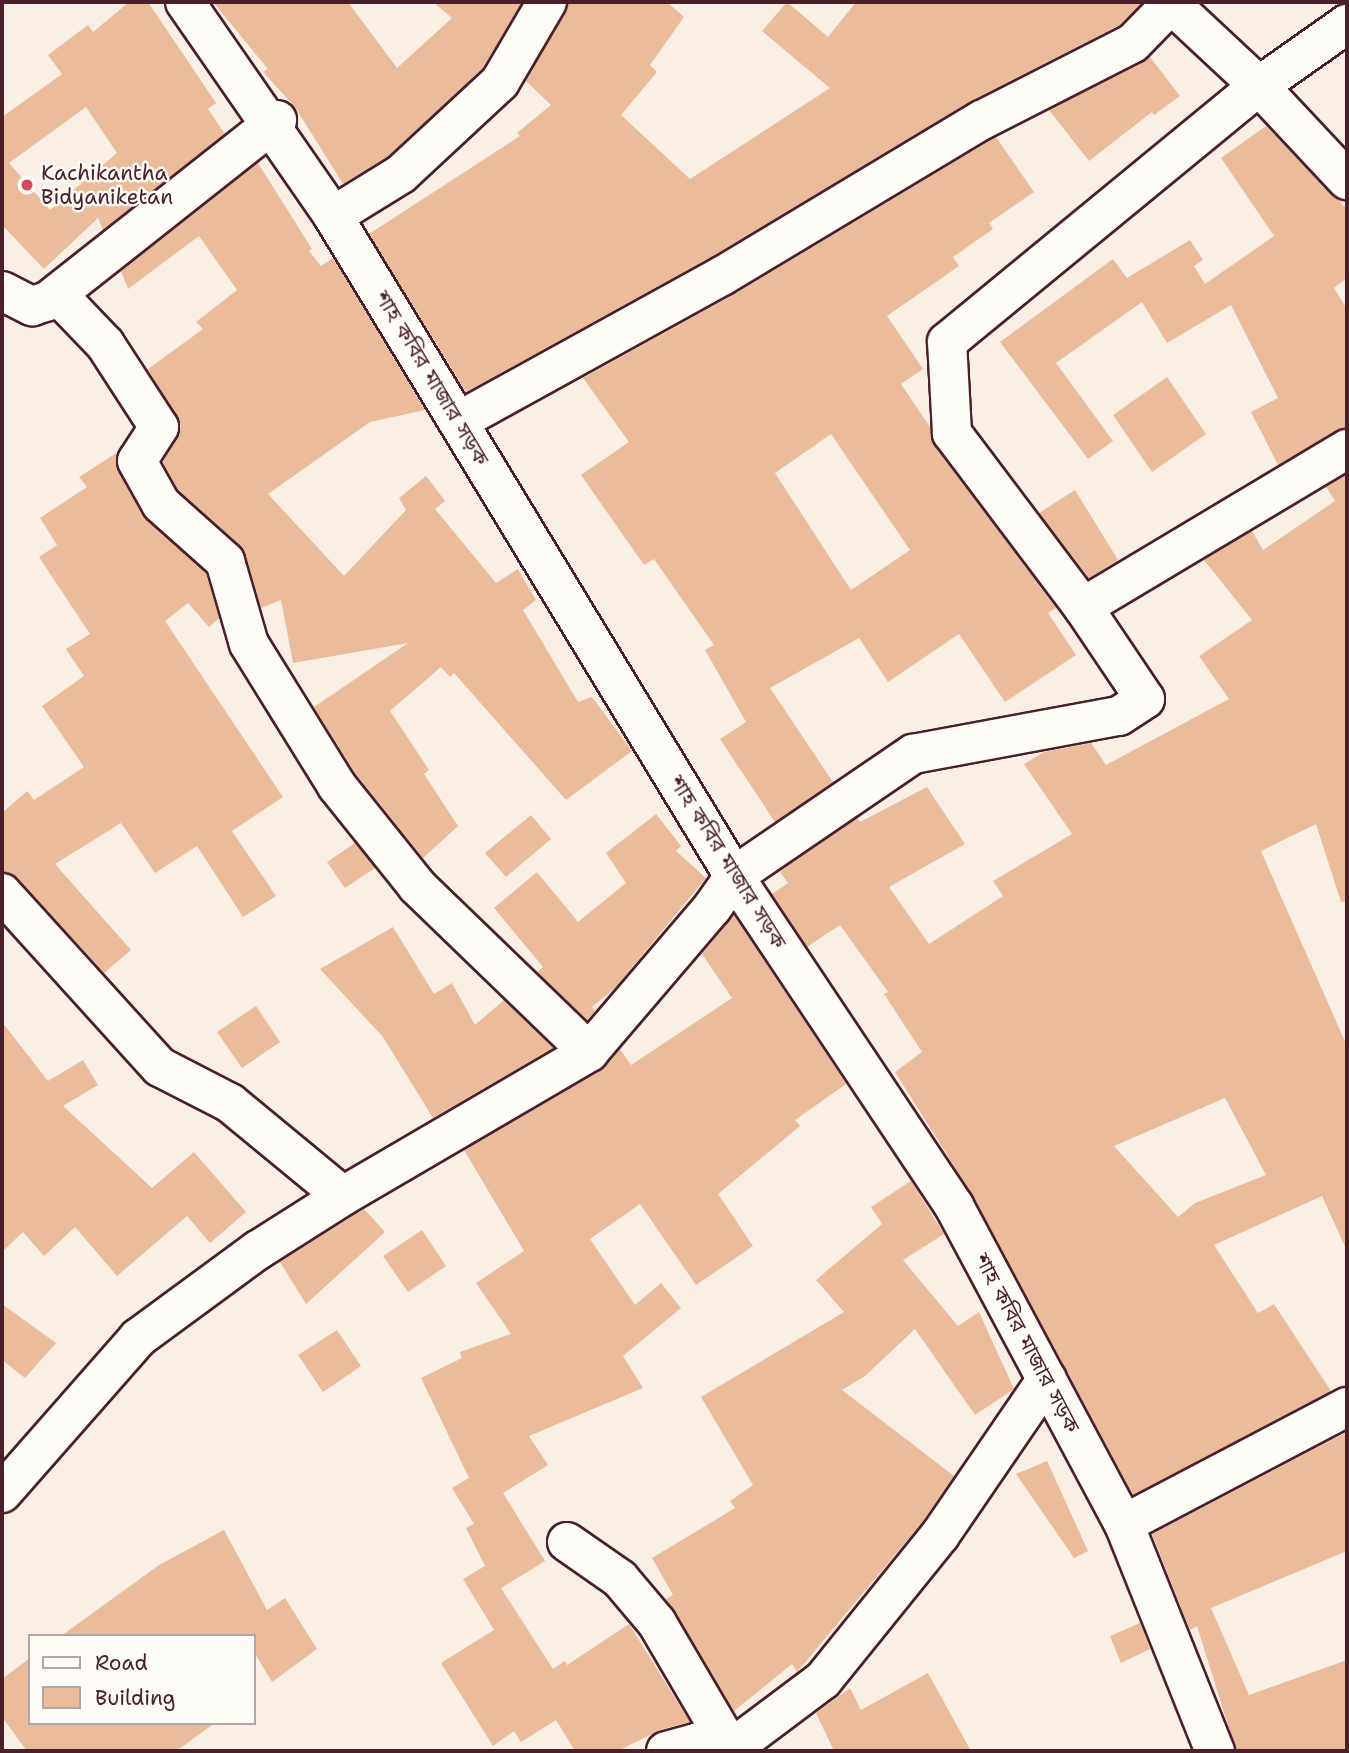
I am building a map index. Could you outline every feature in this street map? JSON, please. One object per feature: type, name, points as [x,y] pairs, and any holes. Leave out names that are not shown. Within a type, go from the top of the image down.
[{"type":"street","name":"শাহ কবির মাজার সড়ক","points":[[185,2],[273,123],[333,216],[734,876],[954,1206],[1124,1524],[1215,1751]]},
{"type":"street","points":[[333,216],[401,174],[500,82],[547,2]]},
{"type":"street","points":[[458,421],[722,276],[982,120],[1133,43],[1170,3],[1259,86],[1347,180]]},
{"type":"street","points":[[2,1493],[138,1338],[258,1250],[343,1196],[589,1052],[712,908],[734,876],[913,754],[1119,716],[1145,699],[1083,607],[952,433],[947,342],[1259,86],[1347,24]]},
{"type":"street","points":[[2,290],[32,306],[58,295],[273,123]]},
{"type":"street","points":[[58,295],[105,344],[159,427],[137,461],[161,504],[225,561],[249,645],[337,786],[417,886],[589,1052]]},
{"type":"street","points":[[1083,607],[1347,449]]},
{"type":"street","points":[[2,893],[160,1067],[230,1103],[343,1196]]},
{"type":"street","points":[[732,1750],[823,1679],[940,1535],[1047,1379]]},
{"type":"street","points":[[1124,1524],[1347,1407]]},
{"type":"street","points":[[567,1542],[620,1579],[657,1623],[732,1750]]},
{"type":"street","points":[[666,1751],[699,1742],[732,1750]]},
{"type":"building","points":[[129,2],[148,2],[216,103],[208,109],[225,134],[103,230],[98,218],[44,269],[2,225],[2,117],[62,74],[48,55],[88,25],[93,32]],"holes":[[[86,107],[117,153],[50,210],[9,163]]]},
{"type":"building","points":[[213,2],[348,2],[397,68],[452,18],[433,2],[522,2],[483,68],[388,157],[343,184],[295,107],[263,72],[268,69]]},
{"type":"building","points":[[569,2],[667,2],[684,17],[650,65],[657,72],[621,115],[690,179],[830,88],[762,31],[787,2],[828,37],[856,2],[1143,2],[1120,25],[971,101],[711,257],[466,392],[369,234],[520,136],[517,133],[551,105],[526,81]]},
{"type":"building","points":[[1150,57],[1180,96],[1154,115],[1152,112],[1089,161],[1049,110]]},
{"type":"building","points":[[1266,126],[1347,209],[1347,278],[1334,288],[1347,309],[1347,427],[1278,465],[1251,412],[1278,398],[1231,305],[1167,343],[1142,302],[1056,363],[1113,441],[1088,459],[1000,342],[1113,259],[1127,278],[1190,240],[1203,260],[1194,266],[1205,284],[1274,236],[1221,158]]},
{"type":"building","points":[[996,137],[1034,192],[989,223],[993,229],[953,257],[959,266],[887,316],[923,369],[901,384],[930,427],[935,446],[1056,608],[1048,613],[1076,655],[1005,702],[959,634],[888,682],[859,638],[770,688],[833,782],[775,822],[720,739],[746,722],[705,650],[714,645],[654,559],[644,565],[581,475],[629,442],[583,378],[733,295]],"holes":[[[831,434],[910,550],[851,590],[775,473]]]},
{"type":"building","points":[[258,163],[312,249],[309,251],[321,266],[333,258],[425,410],[370,422],[268,494],[344,576],[406,510],[399,498],[426,476],[445,501],[435,509],[496,583],[518,569],[536,600],[523,610],[578,702],[592,697],[632,751],[566,800],[454,673],[450,677],[441,667],[390,711],[429,770],[424,774],[458,826],[423,858],[355,773],[314,707],[408,643],[293,663],[281,600],[261,608],[240,545],[178,490],[163,462],[181,426],[148,369],[203,329],[196,322],[237,290],[199,236],[128,289],[121,271]]},
{"type":"building","points":[[1167,377],[1206,434],[1152,472],[1113,415]]},
{"type":"building","points":[[118,452],[118,471],[142,515],[206,573],[219,618],[209,627],[188,603],[165,621],[283,797],[232,831],[276,896],[243,917],[197,846],[155,873],[121,823],[55,864],[131,950],[104,973],[18,878],[2,872],[2,813],[27,791],[34,800],[84,767],[42,706],[84,676],[66,649],[90,634],[39,557],[57,545],[40,518],[87,487],[79,477]]},
{"type":"building","points":[[1347,474],[1347,901],[1341,902],[1316,824],[1261,851],[1347,1046],[1347,1251],[1322,1196],[1214,1245],[1258,1313],[1274,1304],[1331,1391],[1133,1495],[973,1196],[895,1072],[922,1052],[884,994],[888,992],[840,925],[807,947],[772,894],[788,883],[780,872],[793,862],[857,818],[860,822],[927,787],[965,844],[889,887],[929,944],[1003,896],[993,881],[1072,834],[1024,764],[1044,752],[1091,743],[1106,765],[1229,699],[1199,656],[1252,620],[1204,560],[1252,531],[1263,550],[1335,501],[1326,487]],"holes":[[[1225,1098],[1266,1175],[1195,1203],[1178,1217],[1114,1146]]]},
{"type":"building","points":[[1075,490],[1118,560],[1089,578],[1039,513]]},
{"type":"building","points":[[656,814],[681,846],[676,851],[706,878],[615,988],[592,1007],[595,1011],[587,1020],[537,972],[543,967],[494,908],[537,872],[578,922],[626,883],[606,853]]},
{"type":"building","points":[[531,815],[551,839],[506,877],[485,853]]},
{"type":"building","points":[[355,843],[375,868],[345,888],[327,862]]},
{"type":"building","points":[[734,915],[846,1084],[795,1120],[800,1126],[718,1194],[753,1246],[696,1285],[640,1204],[590,1239],[635,1305],[661,1283],[681,1308],[623,1356],[643,1388],[529,1436],[548,1465],[503,1493],[545,1561],[501,1588],[553,1669],[565,1661],[567,1665],[629,1624],[690,1722],[660,1730],[618,1751],[575,1751],[556,1720],[521,1742],[514,1731],[493,1746],[441,1663],[494,1630],[463,1579],[485,1566],[466,1528],[474,1524],[452,1488],[469,1478],[421,1378],[462,1358],[460,1352],[511,1334],[476,1283],[524,1251],[464,1150],[600,1071],[620,1049],[631,1065],[732,998],[702,954]]},
{"type":"building","points":[[393,927],[434,994],[452,983],[475,1025],[504,1000],[553,1048],[433,1118],[383,1037],[320,969]]},
{"type":"building","points":[[256,1006],[280,1042],[242,1068],[217,1032]]},
{"type":"building","points":[[2,1022],[48,1081],[83,1060],[98,1085],[63,1106],[152,1188],[194,1152],[246,1212],[210,1243],[187,1216],[117,1276],[75,1227],[44,1256],[23,1232],[2,1252]]},
{"type":"building","points":[[911,1181],[944,1234],[903,1260],[958,1326],[979,1312],[1014,1389],[975,1415],[915,1329],[865,1376],[842,1390],[954,1476],[920,1525],[797,1672],[792,1664],[734,1711],[666,1599],[673,1595],[652,1558],[735,1508],[730,1501],[753,1485],[701,1397],[844,1312],[816,1280],[882,1224],[871,1207]]},
{"type":"building","points":[[364,1209],[385,1232],[306,1304],[280,1262]]},
{"type":"building","points":[[422,1230],[446,1266],[408,1292],[383,1256]]},
{"type":"building","points":[[2,1304],[56,1343],[25,1378],[2,1360]]},
{"type":"building","points":[[337,1330],[361,1366],[323,1392],[298,1355]]},
{"type":"building","points":[[1347,1432],[1347,1551],[1211,1608],[1249,1695],[1347,1660],[1347,1751],[1236,1751],[1197,1626],[1190,1630],[1152,1534]]},
{"type":"building","points":[[1047,1461],[1088,1551],[1074,1558],[1016,1474]]},
{"type":"building","points":[[224,1530],[267,1610],[285,1598],[317,1649],[272,1682],[256,1655],[256,1634],[64,1634],[159,1565]]},
{"type":"building","points":[[1140,1623],[1150,1649],[1121,1663],[1110,1636]]},
{"type":"building","points":[[28,1660],[28,1725],[212,1725],[176,1751],[27,1751],[2,1717],[2,1679]]},
{"type":"building","points":[[928,1673],[971,1751],[834,1751],[816,1713],[850,1688],[861,1710]]},
{"type":"place","name":"Kachikantha Bidyaniketan","points":[[27,185]]}]
